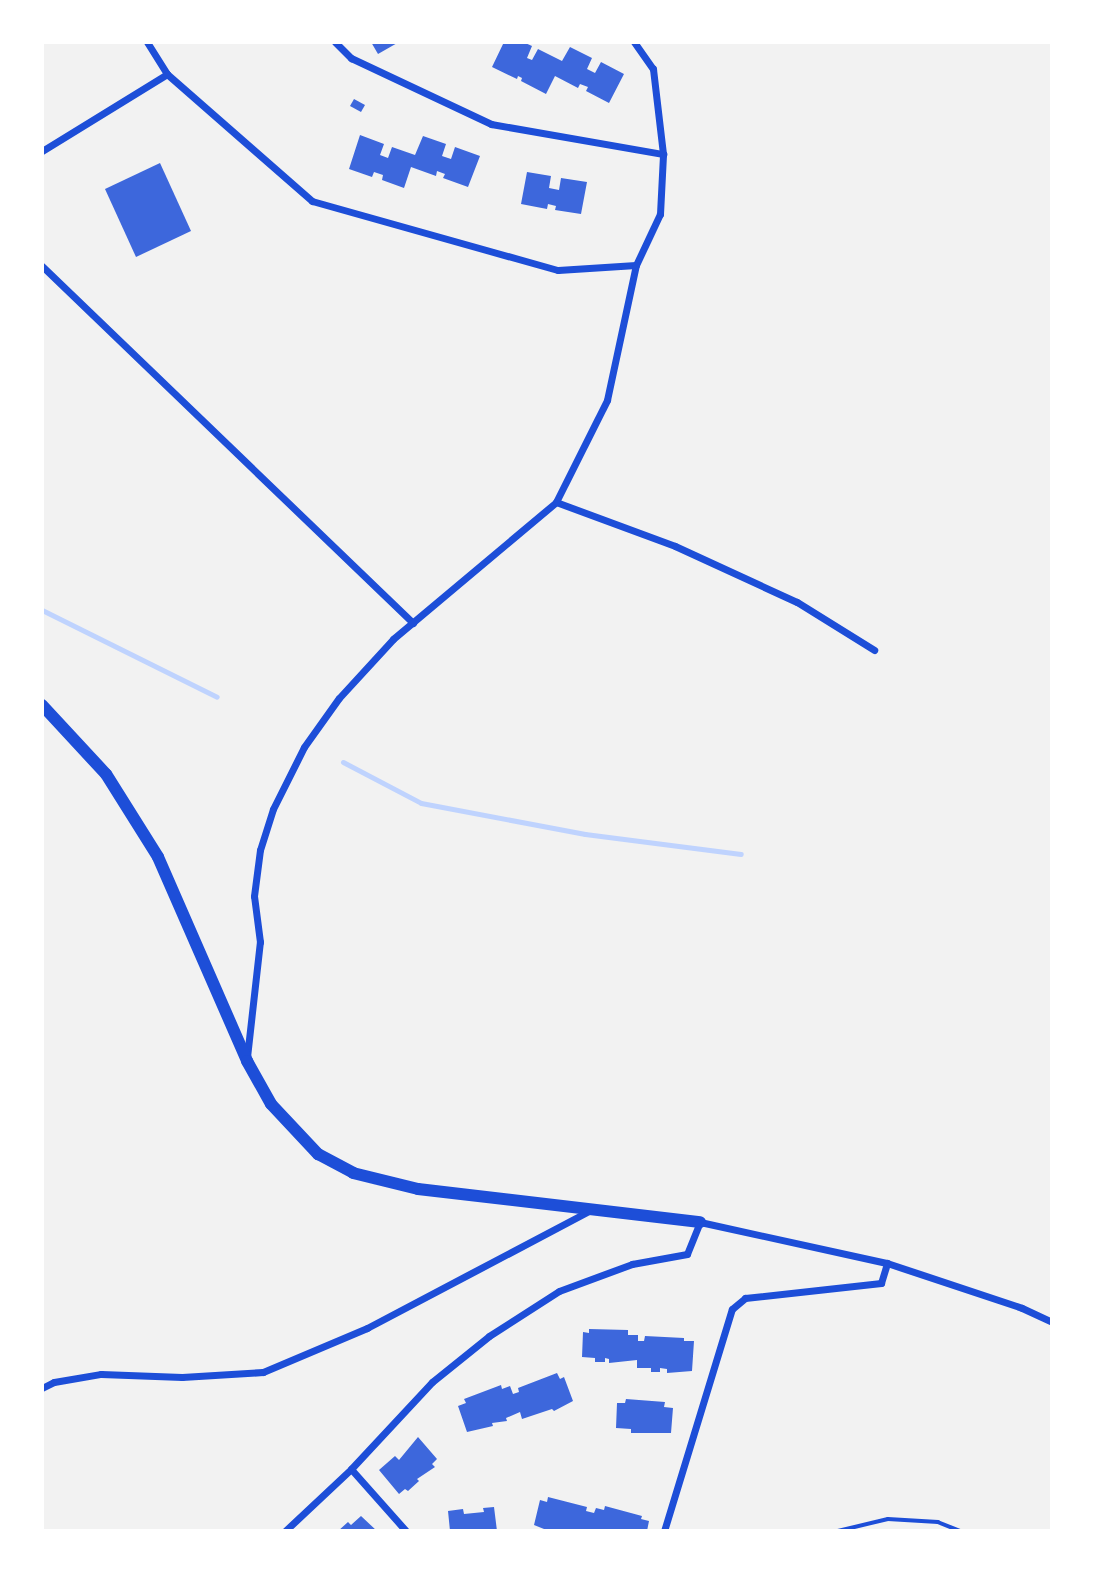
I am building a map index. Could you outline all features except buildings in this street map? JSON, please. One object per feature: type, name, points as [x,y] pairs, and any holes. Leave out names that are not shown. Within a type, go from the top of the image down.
[{"type":"main road","points":[[42,705],[106,774],[158,857],[247,1061],[271,1104],[318,1154],[353,1172],[418,1189],[700,1222]]},
{"type":"street","points":[[147,42],[167,74],[312,201],[558,270],[636,265]]},
{"type":"street","points":[[335,42],[351,58],[491,124],[663,154]]},
{"type":"street","points":[[247,1061],[260,942],[254,896],[260,850],[273,809],[304,747],[338,698],[393,639],[556,502],[607,400],[636,265],[660,214],[663,154],[653,69],[634,42]]},
{"type":"street","points":[[42,151],[167,74]]},
{"type":"street","points":[[42,265],[413,623]]},
{"type":"street","points":[[556,502],[675,546],[797,601],[874,650]]},
{"type":"street","points":[[42,1388],[54,1382],[101,1374],[182,1377],[262,1372],[367,1328],[594,1208]]},
{"type":"street","points":[[285,1531],[351,1469],[432,1382],[489,1336],[559,1291],[632,1264],[687,1254],[700,1222],[887,1263],[1022,1308],[1052,1322]]},
{"type":"street","points":[[664,1531],[732,1309],[745,1298],[881,1283],[887,1263]]},
{"type":"street","points":[[351,1469],[406,1531]]},
{"type":"path","points":[[838,1531],[888,1519],[938,1522],[960,1531]]},
{"type":"waterway","points":[[42,610],[217,697]]},
{"type":"waterway","points":[[343,762],[421,803],[585,834],[741,854]]}]
